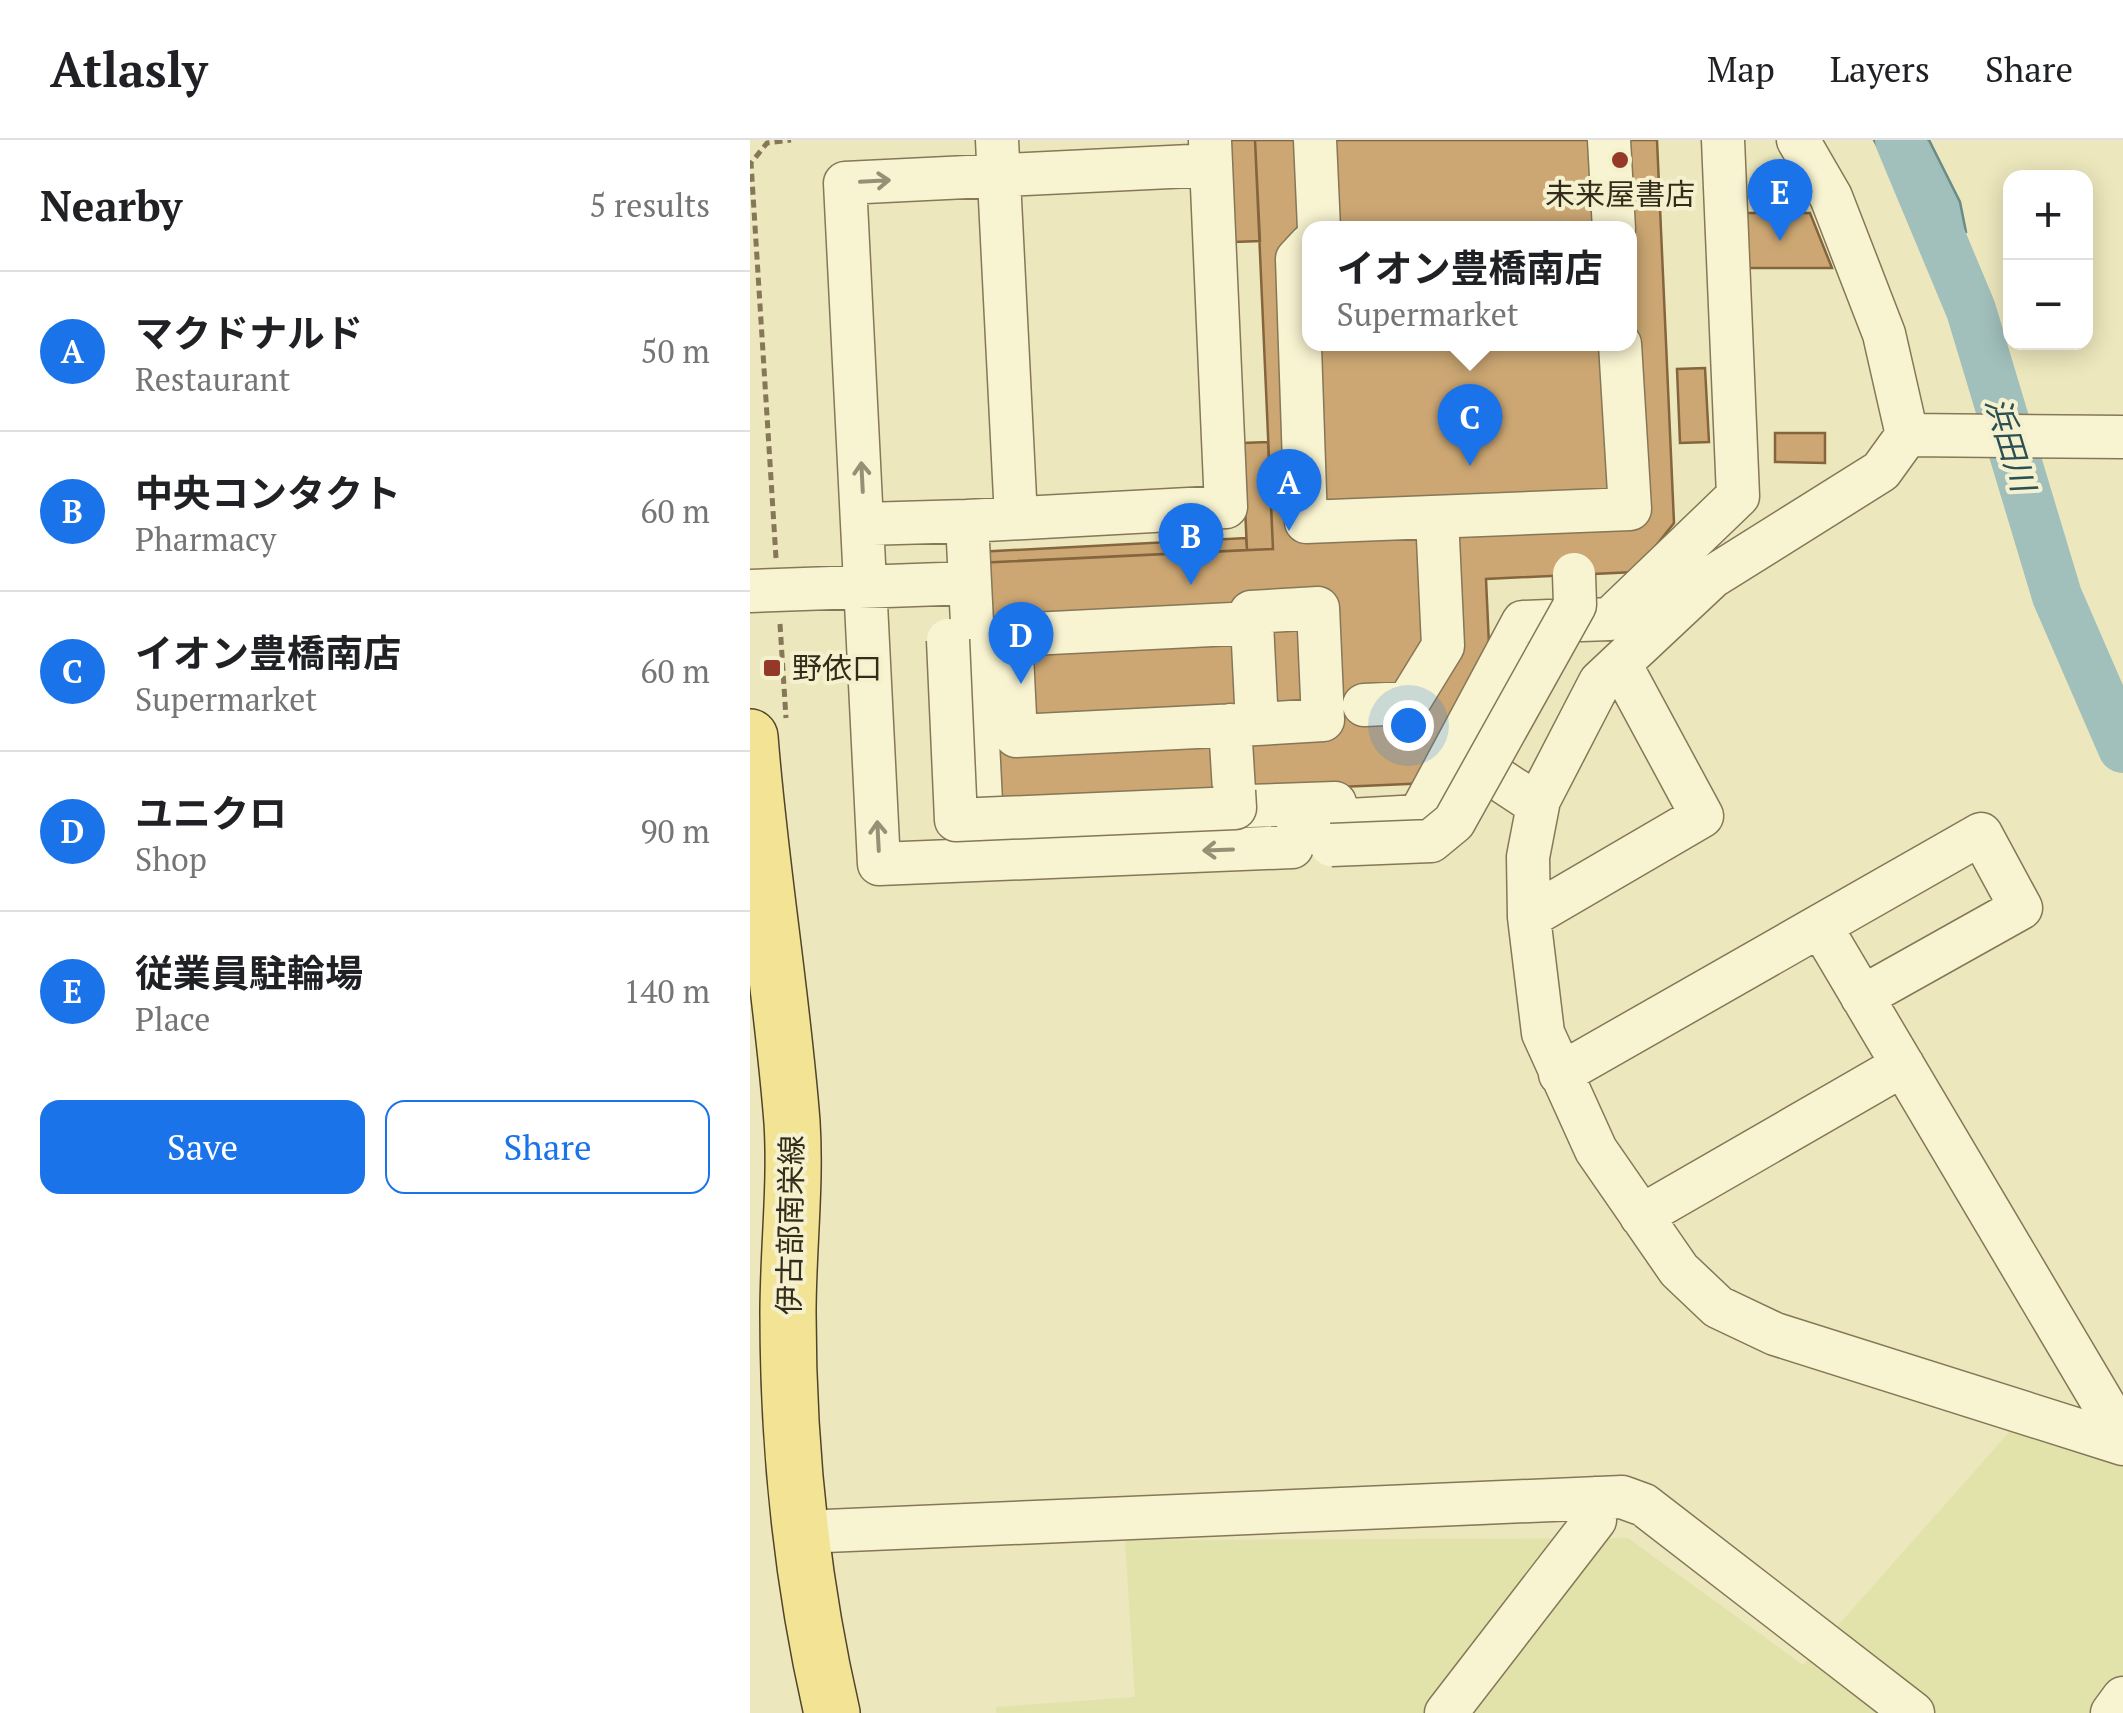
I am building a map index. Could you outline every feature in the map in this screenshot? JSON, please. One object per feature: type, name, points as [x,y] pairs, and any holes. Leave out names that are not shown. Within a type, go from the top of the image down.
[{"type":"main road","name":"伊古部南栄線","points":[[750,736],[754,832],[792,1125],[788,1316],[802,1532],[815,1632],[832,1713]]},
{"type":"street","points":[[1315,140],[1319,221]]},
{"type":"street","points":[[1609,140],[1614,221]]},
{"type":"street","points":[[1311,846],[1299,828],[1314,822],[1419,816],[1431,799],[1474,762],[1523,622],[1610,619],[1738,496],[1722,140]]},
{"type":"street","points":[[1798,140],[1831,197],[1884,334],[1915,434]]},
{"type":"street","points":[[864,524],[1226,507],[1210,153],[998,158],[845,183],[880,864],[983,832],[1311,846],[1431,842],[1454,822],[1575,604],[1569,512]]},
{"type":"street","points":[[998,158],[1016,518]]},
{"type":"street","points":[[1302,254],[1297,259],[1306,522],[1630,509],[1620,351]]},
{"type":"street","points":[[2120,437],[1915,434],[1881,471],[1712,577],[1600,682],[1538,806],[1528,856],[1528,916],[1543,1033],[1596,1150],[1678,1270],[1718,1306],[1761,1327],[2123,1444]]},
{"type":"street","points":[[1364,705],[1408,703],[1443,646],[1437,517]]},
{"type":"street","points":[[967,521],[948,640],[956,820],[1236,808],[1241,799],[1244,724],[1252,623],[1251,612],[1318,608],[1323,720],[1244,724],[1016,736],[1010,635],[1252,623]]},
{"type":"street","points":[[750,592],[958,584]]},
{"type":"street","points":[[958,584],[983,832]]},
{"type":"street","points":[[1528,916],[1702,816],[1620,664]]},
{"type":"street","points":[[1474,762],[1538,806]]},
{"type":"street","points":[[1241,799],[1431,799]]},
{"type":"street","points":[[1560,1074],[1981,834],[2021,908],[1862,997]]},
{"type":"street","points":[[1821,928],[2123,1436]]},
{"type":"street","points":[[1641,1216],[1903,1065]]},
{"type":"street","points":[[802,1532],[1622,1497],[1644,1505],[1913,1713]]},
{"type":"street","points":[[1446,1713],[1596,1520],[1596,1498]]},
{"type":"street","points":[[2112,1713],[2123,1698]]},
{"type":"green space","points":[[2034,1404],[2123,1435],[2123,1713],[996,1713],[996,1707],[1135,1697],[1125,1540],[1628,1538],[1803,1665]]},
{"type":"water","points":[[1874,140],[1929,140],[1960,202],[1966,232],[1930,248]]},
{"type":"building","points":[[1229,140],[1255,140],[1260,241],[1234,242]]},
{"type":"building","points":[[1255,140],[1657,140],[1674,523],[1635,572],[1486,579],[1490,667],[1430,783],[988,802],[977,563],[1273,549]]},
{"type":"building","points":[[1739,213],[1810,213],[1832,268],[1739,268]]},
{"type":"building","points":[[1705,368],[1709,442],[1680,443],[1677,369]]},
{"type":"building","points":[[1775,433],[1825,433],[1825,463],[1775,462]]},
{"type":"building","points":[[1268,442],[1273,549],[1247,550],[1242,443]]},
{"type":"building","points":[[1246,538],[1247,550],[977,563],[977,552]]},
{"type":"waterway","name":"浜田川","points":[[1900,140],[1971,310],[2057,596],[2123,748]]},
{"type":"place","name":"未来屋書店","points":[[1620,160]]},
{"type":"place","name":"従業員駐輪場","points":[[1780,241]]},
{"type":"place","name":"イオン豊橋南店","points":[[1470,466]]},
{"type":"place","name":"マクドナルド","points":[[1289,531]]},
{"type":"place","name":"中央コンタクト","points":[[1191,585]]},
{"type":"place","name":"野依口","points":[[772,668]]},
{"type":"place","name":"ユニクロ","points":[[1021,684]]}]
